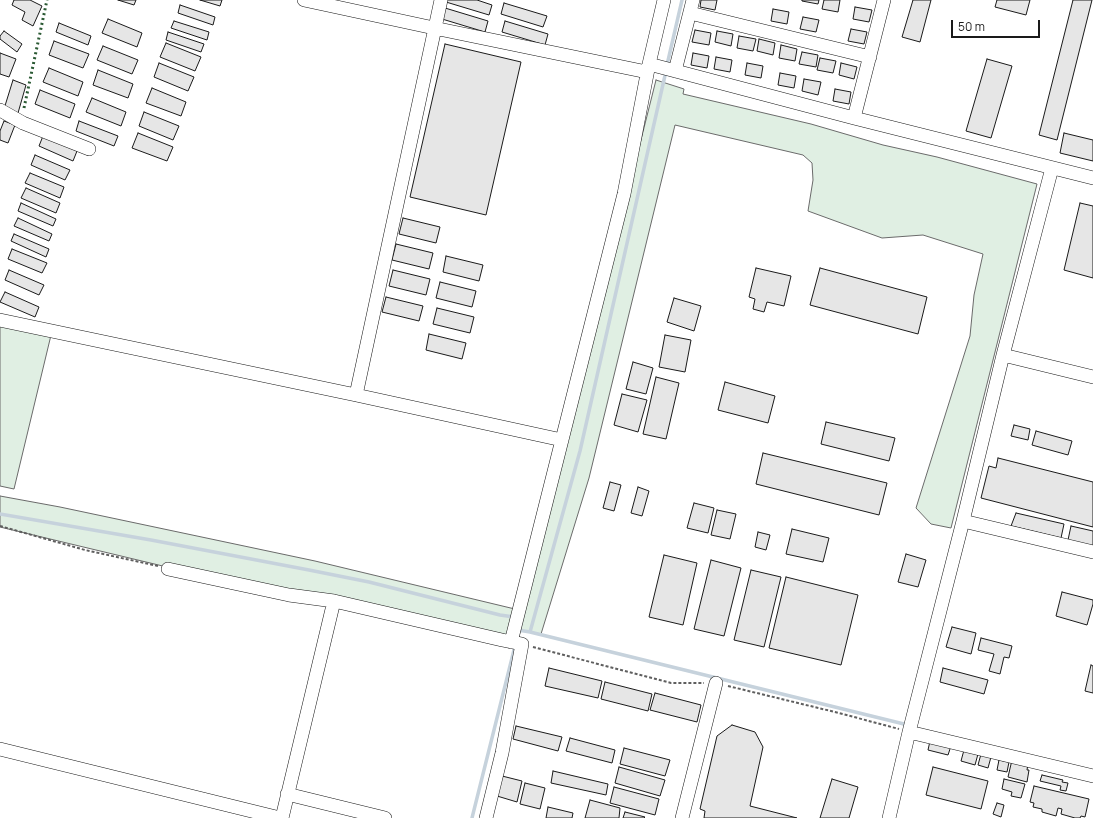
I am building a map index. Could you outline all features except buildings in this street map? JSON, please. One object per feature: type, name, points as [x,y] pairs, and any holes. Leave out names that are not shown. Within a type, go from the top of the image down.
[{"type":"street","points":[[304,0],[434,28],[648,68],[675,71],[1093,178]]},
{"type":"street","points":[[356,395],[440,0]]},
{"type":"street","points":[[486,818],[502,753],[517,643],[562,440],[624,194],[648,68],[664,0]]},
{"type":"street","points":[[675,71],[693,0]]},
{"type":"street","points":[[854,118],[884,0]]},
{"type":"street","points":[[690,13],[870,57]]},
{"type":"street","points":[[0,110],[23,123],[89,149]]},
{"type":"street","points":[[889,818],[1003,355],[1052,168]]},
{"type":"street","points":[[0,320],[562,440]]},
{"type":"street","points":[[1003,355],[1093,377]]},
{"type":"street","points":[[963,521],[1093,552]]},
{"type":"street","points":[[168,569],[289,595],[334,601],[517,643]]},
{"type":"street","points":[[0,749],[281,818],[334,601]]},
{"type":"street","points":[[682,818],[716,683]]},
{"type":"street","points":[[909,732],[1093,776]]},
{"type":"street","points":[[287,794],[385,818]]},
{"type":"path","points":[[0,526],[85,550],[168,569]]},
{"type":"path","points":[[517,643],[671,683],[716,683],[909,732]]},
{"type":"green space","points":[[656,80],[684,89],[683,94],[811,124],[883,145],[937,157],[1037,184],[951,528],[931,524],[916,508],[970,336],[974,295],[983,254],[923,235],[882,238],[808,211],[813,180],[812,163],[803,155],[675,125],[589,478],[541,634],[518,630]]},
{"type":"green space","points":[[0,320],[52,331],[14,489],[0,486]]},
{"type":"green space","points":[[0,496],[60,507],[315,561],[519,610],[512,638],[242,585],[0,527]]},
{"type":"waterway","points":[[667,65],[682,0]]},
{"type":"waterway","points":[[530,632],[580,451],[666,71]]},
{"type":"waterway","points":[[0,514],[151,540],[369,582],[500,615],[514,617]]},
{"type":"waterway","points":[[518,630],[908,725]]},
{"type":"waterway","points":[[472,818],[515,646]]},
{"type":"hedge","points":[[24,108],[47,0]]}]
